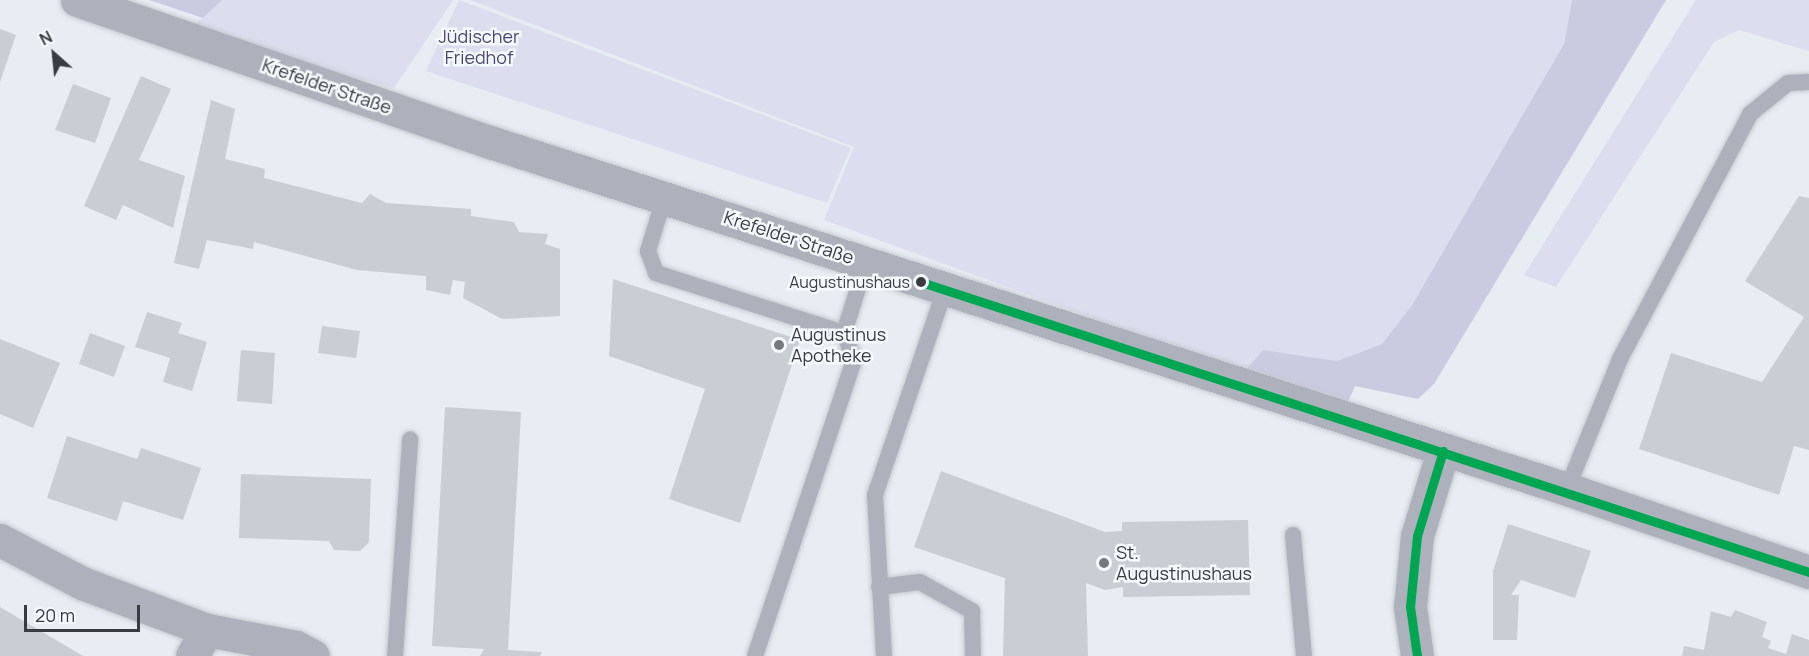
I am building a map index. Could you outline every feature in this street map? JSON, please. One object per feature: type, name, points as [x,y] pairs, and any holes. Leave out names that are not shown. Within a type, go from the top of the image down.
[{"type":"street","name":"Krefelder Straße","points":[[77,0],[490,142],[664,195],[945,289],[1567,489],[1809,572]]},
{"type":"street","points":[[1417,656],[1410,607],[1418,536],[1443,451]]},
{"type":"street","points":[[0,540],[200,643],[313,656]]},
{"type":"lane","points":[[1567,489],[1620,359],[1750,114],[1788,83],[1809,82]]},
{"type":"lane","points":[[664,195],[648,251],[656,273],[844,333]]},
{"type":"lane","points":[[754,656],[854,360],[844,333],[866,263]]},
{"type":"lane","points":[[884,656],[875,495],[945,289]]},
{"type":"lane","points":[[395,656],[410,440]]},
{"type":"lane","points":[[1293,535],[1304,656]]},
{"type":"lane","points":[[879,587],[920,582],[972,611],[973,656]]},
{"type":"green space","points":[[222,0],[453,0],[394,88],[186,32]]},
{"type":"green space","name":"Jüdischer Friedhof","points":[[459,0],[851,148],[827,203],[426,71]]},
{"type":"green space","points":[[470,0],[1572,0],[1564,44],[1412,305],[1382,344],[1337,361],[1263,350],[1243,373],[824,220],[854,147]]},
{"type":"green space","points":[[1696,0],[1809,0],[1809,51],[1739,30],[1714,42],[1556,287],[1524,275]]},
{"type":"shaded area","points":[[149,0],[222,0],[203,18]]},
{"type":"shaded area","points":[[1572,0],[1666,0],[1434,384],[1418,399],[1355,386],[1347,404],[1243,373],[1263,350],[1337,361],[1382,344],[1412,305],[1564,44]]},
{"type":"building","points":[[0,29],[16,35],[0,82]]},
{"type":"building","points":[[141,76],[171,89],[139,160],[185,176],[173,228],[123,205],[116,220],[84,206]]},
{"type":"building","points":[[73,84],[111,98],[95,143],[55,130]]},
{"type":"building","points":[[211,100],[235,109],[225,159],[265,169],[264,178],[362,203],[370,194],[386,203],[471,209],[471,216],[514,222],[519,232],[548,234],[545,244],[560,249],[560,316],[502,319],[463,298],[465,282],[453,280],[450,295],[426,290],[426,276],[357,270],[254,242],[253,249],[207,240],[199,269],[174,263]]},
{"type":"building","points":[[1799,196],[1809,198],[1809,450],[1794,446],[1779,495],[1639,449],[1671,353],[1762,382],[1804,317],[1745,281]]},
{"type":"building","points":[[613,279],[800,340],[740,523],[669,499],[705,389],[609,356]]},
{"type":"building","points":[[147,312],[182,323],[178,333],[207,342],[192,391],[163,382],[170,358],[135,347]]},
{"type":"building","points":[[322,326],[360,331],[356,358],[318,353]]},
{"type":"building","points":[[90,333],[125,346],[114,377],[79,364]]},
{"type":"building","points":[[0,339],[60,363],[33,428],[0,414]]},
{"type":"building","points":[[241,350],[275,353],[272,404],[237,401]]},
{"type":"building","points":[[445,407],[521,412],[508,650],[542,652],[540,656],[480,656],[484,649],[432,646]]},
{"type":"building","points":[[67,436],[137,459],[141,448],[201,468],[183,520],[123,501],[117,521],[47,498]]},
{"type":"building","name":"St. Augustinushaus","points":[[941,471],[1105,532],[1122,531],[1122,522],[1248,520],[1250,595],[1123,597],[1123,587],[1105,590],[1086,583],[1088,656],[1003,656],[1005,578],[914,547]]},
{"type":"building","points":[[241,474],[371,479],[369,542],[360,551],[334,550],[329,541],[239,538]]},
{"type":"building","points":[[1508,524],[1591,551],[1575,598],[1521,580],[1511,595],[1519,595],[1517,640],[1493,640],[1493,571]]},
{"type":"building","points":[[0,607],[61,643],[83,656],[0,656]]},
{"type":"building","points":[[1735,610],[1767,622],[1762,637],[1771,641],[1768,648],[1786,654],[1792,634],[1809,640],[1809,656],[1682,656],[1684,646],[1704,650],[1711,611],[1731,617]]},
{"type":"transit line","points":[[921,282],[1809,572]]},
{"type":"transit line","points":[[1417,656],[1410,607],[1417,536],[1443,451]]},
{"type":"place","name":"Augustinushaus","points":[[921,282]]},
{"type":"place","name":"Augustinus Apotheke","points":[[779,345]]},
{"type":"place","name":"St. Augustinushaus","points":[[1104,563]]}]
